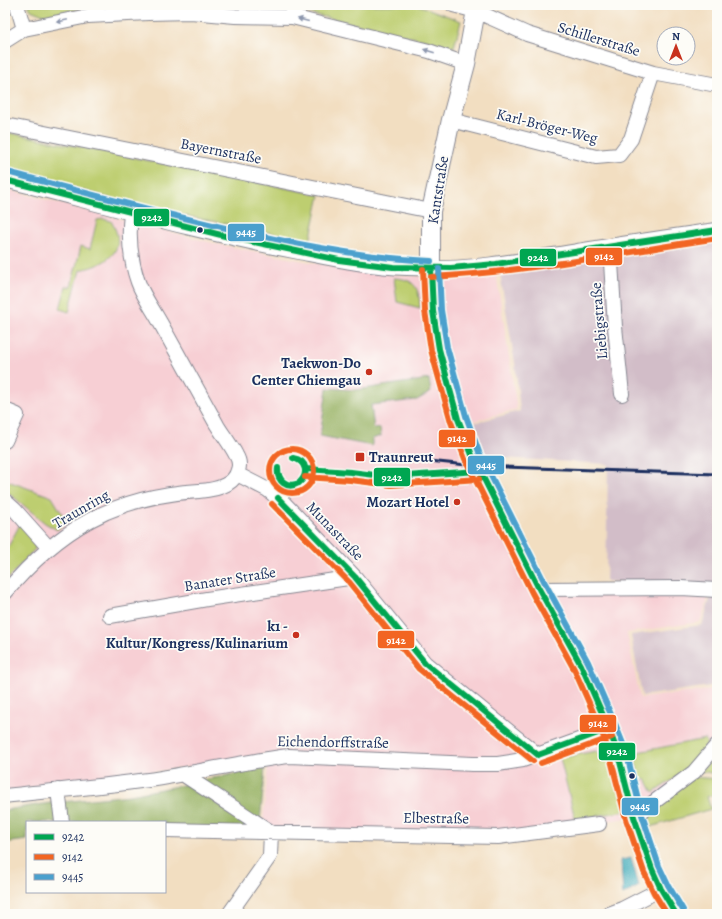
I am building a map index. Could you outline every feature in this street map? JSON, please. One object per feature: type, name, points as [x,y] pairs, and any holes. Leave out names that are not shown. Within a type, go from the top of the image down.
[{"type":"main road","name":"Kantstraße","points":[[477,8],[466,64],[451,120],[431,211],[433,311],[439,349],[458,419],[478,471],[581,665],[609,729],[625,778],[634,817],[652,869],[661,889],[676,914]]},
{"type":"street","points":[[17,5],[24,29]]},
{"type":"street","name":"Schillerstraße","points":[[453,5],[477,8],[527,34],[653,73],[717,85]]},
{"type":"street","points":[[5,41],[24,29],[88,16],[191,12],[235,16],[292,17],[429,51],[466,64]]},
{"type":"street","name":"Karl-Bröger-Weg","points":[[451,120],[596,157],[619,155],[631,139],[653,73]]},
{"type":"street","name":"Bayernstraße","points":[[5,125],[431,211]]},
{"type":"street","points":[[5,180],[131,214],[221,236],[339,260],[405,268],[431,269],[471,267],[717,230]]},
{"type":"street","points":[[131,214],[129,244],[138,282],[217,425],[237,456],[239,465],[237,474]]},
{"type":"street","name":"Liebigstraße","points":[[610,246],[615,327],[622,394]]},
{"type":"street","points":[[5,410],[17,415],[5,441]]},
{"type":"street","name":"Traunring","points":[[5,594],[24,571],[49,548],[83,524],[105,512],[123,504],[160,495],[223,487],[229,484],[237,474]]},
{"type":"street","name":"Munastraße","points":[[237,474],[268,490],[285,504],[356,577],[425,664],[538,755]]},
{"type":"street","points":[[5,501],[20,515],[49,548]]},
{"type":"street","name":"Banater Straße","points":[[110,616],[207,599],[356,577]]},
{"type":"street","points":[[539,588],[681,588],[717,590]]},
{"type":"street","name":"Eichendorffstraße","points":[[5,796],[123,784],[268,758],[288,756],[498,764],[523,760],[609,729]]},
{"type":"street","points":[[634,817],[694,772],[717,745]]},
{"type":"street","points":[[184,774],[271,832],[270,856],[229,914]]},
{"type":"street","points":[[58,790],[62,821]]},
{"type":"street","name":"Elbestraße","points":[[166,830],[498,837],[599,824]]},
{"type":"street","points":[[609,914],[661,889]]},
{"type":"shaded area","points":[[5,189],[217,244],[314,263],[407,276],[450,276],[496,272],[517,409],[471,422],[484,459],[541,585],[711,591],[700,622],[627,633],[640,698],[717,689],[717,745],[634,817],[498,837],[262,833],[269,753],[217,763],[5,792]]},
{"type":"shaded area","points":[[717,235],[717,685],[642,696],[631,635],[702,625],[713,589],[606,581],[608,464],[486,457],[473,423],[520,411],[515,363],[499,268],[628,256],[677,241]]},
{"type":"green space","points":[[28,5],[112,5],[70,10],[48,17],[31,10]]},
{"type":"green space","points":[[303,5],[418,5],[461,21],[454,47],[303,12]]},
{"type":"green space","points":[[5,132],[320,195],[310,241],[133,205],[5,168]]},
{"type":"green space","points":[[103,219],[111,221],[116,231],[118,240],[116,248],[107,260],[80,270],[69,312],[60,309],[66,286],[71,287],[81,246],[90,249],[97,220]]},
{"type":"green space","points":[[394,278],[411,282],[417,290],[420,308],[397,302]]},
{"type":"green space","points":[[429,379],[431,392],[417,400],[371,405],[374,429],[380,428],[381,436],[372,439],[372,446],[320,436],[327,388],[356,390]]},
{"type":"green space","points":[[5,480],[52,497],[67,522],[57,530],[45,523],[5,490]]},
{"type":"green space","points":[[21,522],[36,538],[35,549],[5,582],[5,553]]},
{"type":"green space","points":[[705,739],[707,744],[690,768],[653,793],[646,779],[640,781],[633,753]]},
{"type":"green space","points":[[596,751],[613,764],[627,811],[575,819],[560,758]]},
{"type":"green space","points":[[717,756],[717,774],[700,771]]},
{"type":"green space","points":[[265,768],[260,822],[198,781]]},
{"type":"green space","points":[[692,777],[717,779],[717,793],[707,797],[711,809],[650,827],[645,813]]},
{"type":"green space","points":[[188,784],[257,830],[166,828],[166,821],[64,821],[62,802],[130,795]]},
{"type":"green space","points":[[57,802],[60,821],[26,821],[26,840],[5,843],[5,810]]},
{"type":"water","points":[[631,858],[639,886],[623,895],[621,860]]},
{"type":"railway","points":[[429,461],[476,466],[717,474]]},
{"type":"transit line","name":"9445","points":[[7,172],[157,211],[271,238],[362,255],[431,261]]},
{"type":"transit line","name":"9242","points":[[5,180],[225,236],[339,260],[393,267],[451,268],[496,264],[717,230]]},
{"type":"transit line","name":"9142","points":[[431,277],[503,271],[610,256],[717,238]]},
{"type":"transit line","name":"9142","points":[[423,269],[425,311],[431,350],[451,422],[465,459],[532,593],[574,669],[602,732],[610,756],[626,819],[644,872],[654,893],[667,914]]},
{"type":"transit line","name":"9242","points":[[431,269],[433,311],[439,349],[458,419],[472,455],[539,589],[581,665],[609,729],[618,754],[634,817],[652,869],[661,889],[676,914]]},
{"type":"transit line","name":"9445","points":[[439,269],[441,310],[447,347],[466,416],[479,452],[546,585],[588,662],[626,751],[642,815],[659,866],[683,910]]},
{"type":"transit line","name":"9142","points":[[288,449],[296,449],[301,450],[308,455],[313,462],[314,471],[313,480],[308,487],[301,492],[288,493],[280,490],[273,483],[270,475],[270,467],[273,459],[280,452],[288,449]]},
{"type":"transit line","name":"9242","points":[[293,458],[298,459],[304,464],[306,472],[305,476],[299,483]]},
{"type":"transit line","name":"9242","points":[[293,458],[301,462],[305,468],[304,476],[299,483]]},
{"type":"transit line","name":"9242","points":[[278,468],[278,473],[281,480],[291,485],[299,483]]},
{"type":"transit line","name":"9242","points":[[278,468],[279,477],[283,483],[287,485],[295,485],[299,483]]},
{"type":"transit line","name":"9242","points":[[306,469],[351,472],[391,477],[478,471]]},
{"type":"transit line","name":"9142","points":[[305,477],[391,485],[479,479]]},
{"type":"transit line","name":"9242","points":[[278,498],[355,577],[425,663],[538,755]]},
{"type":"transit line","name":"9142","points":[[272,504],[349,582],[419,669],[533,761]]},
{"type":"transit line","name":"9242","points":[[538,755],[609,729]]},
{"type":"transit line","name":"9142","points":[[541,763],[612,737]]},
{"type":"place","name":"Taekwon-Do Center Chiemgau","points":[[369,372]]},
{"type":"place","name":"Traunreut","points":[[360,457]]},
{"type":"place","name":"Mozart Hotel","points":[[457,502]]},
{"type":"place","name":"k1 - Kultur/Kongress/Kulinarium","points":[[296,635]]}]
